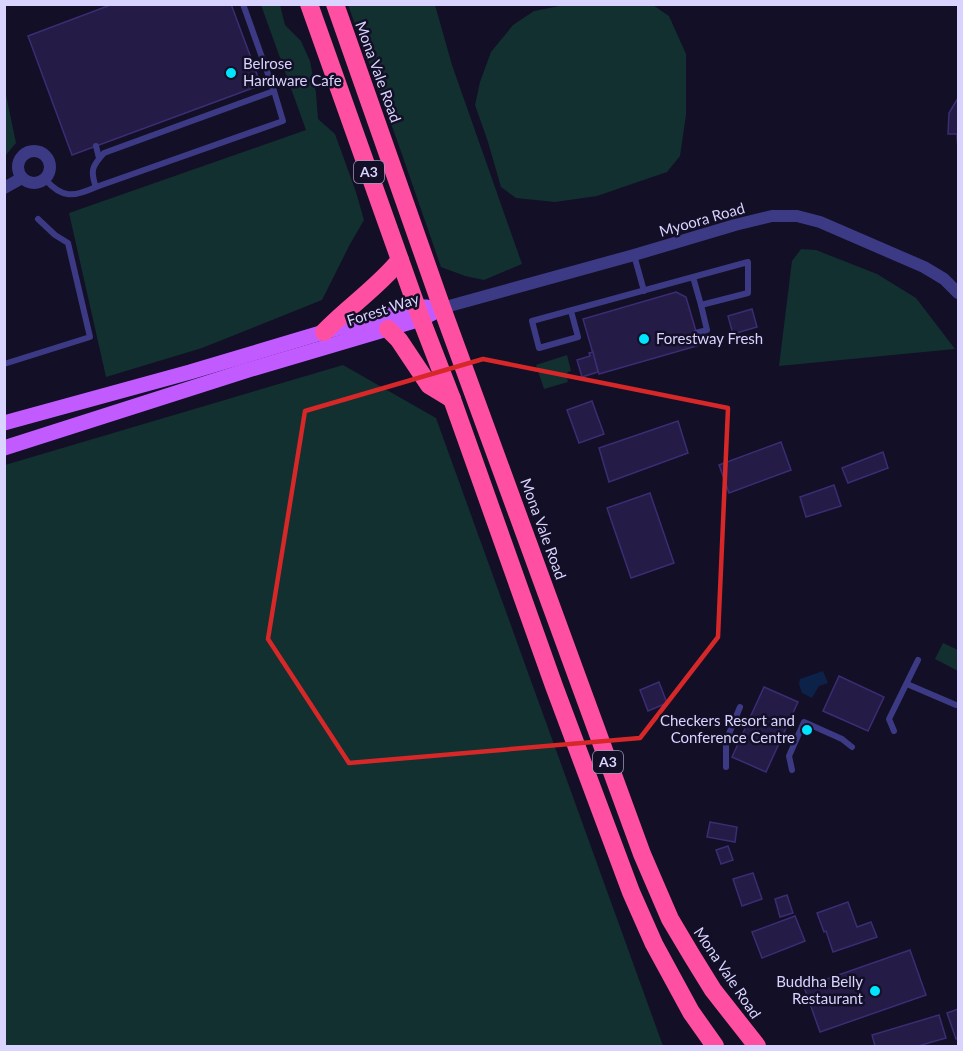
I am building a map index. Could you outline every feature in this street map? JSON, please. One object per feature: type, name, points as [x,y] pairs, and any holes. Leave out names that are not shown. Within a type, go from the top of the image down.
[{"type":"highway","name":"A3","points":[[309,4],[512,571],[631,892],[654,944],[691,1012],[715,1047]]},
{"type":"highway","name":"Mona Vale Road","points":[[335,4],[442,308],[646,864],[670,919],[692,957],[713,990],[757,1047]]},
{"type":"highway","points":[[324,332],[389,274],[400,260]]},
{"type":"highway","points":[[388,329],[399,340],[429,385],[452,399]]},
{"type":"main road","name":"Forest Way","points":[[4,423],[190,372],[324,332],[442,308]]},
{"type":"main road","name":"Forest Way","points":[[4,448],[245,371],[388,329],[419,313]]},
{"type":"street","points":[[36,150],[45,154],[49,160],[50,170],[45,179],[33,183],[22,178],[18,168],[20,158],[28,151],[36,150]]},
{"type":"street","points":[[4,188],[22,178]]},
{"type":"street","name":"Myoora Road","points":[[442,308],[772,216],[797,216],[820,222],[924,267],[944,279],[958,293]]},
{"type":"lane","points":[[45,179],[62,193],[83,194],[283,120],[243,4]]},
{"type":"lane","points":[[96,188],[92,176],[94,164],[104,153],[274,91]]},
{"type":"lane","points":[[96,146],[99,158]]},
{"type":"lane","points":[[4,364],[90,338],[68,243],[55,235],[38,219]]},
{"type":"lane","points":[[634,255],[644,291]]},
{"type":"lane","points":[[571,311],[578,337],[540,348],[532,321],[748,262],[748,293],[700,305]]},
{"type":"lane","points":[[693,277],[707,330],[696,333]]},
{"type":"lane","points":[[894,731],[890,719],[918,660]]},
{"type":"lane","points":[[907,684],[956,705]]},
{"type":"lane","points":[[726,767],[726,741],[740,707]]},
{"type":"lane","points":[[792,770],[789,756],[804,722],[842,739],[852,747]]},
{"type":"highlighted area","points":[[483,359],[728,408],[718,637],[640,738],[349,763],[268,639],[305,411]]},
{"type":"green space","points":[[261,5],[280,5],[285,25],[301,41],[310,61],[318,119],[335,134],[364,220],[322,300],[202,348],[106,377],[69,213],[306,130]]},
{"type":"green space","points":[[348,5],[435,5],[452,65],[522,264],[484,280],[441,267]]},
{"type":"green space","points":[[565,5],[653,5],[669,16],[686,54],[686,115],[680,156],[667,172],[597,196],[555,202],[516,198],[501,187],[475,105],[480,82],[491,52],[513,25],[534,11]]},
{"type":"green space","points":[[5,90],[16,143],[4,156]]},
{"type":"green space","points":[[801,249],[816,250],[877,274],[916,298],[955,349],[779,366],[792,261]]},
{"type":"green space","points":[[567,355],[571,371],[566,374],[568,382],[544,389],[536,365]]},
{"type":"green space","points":[[343,365],[436,418],[663,1046],[5,1046],[5,465]]},
{"type":"green space","points":[[943,643],[958,650],[958,671],[935,659]]},
{"type":"water","points":[[823,671],[828,683],[819,686],[812,698],[802,693],[800,679]]},
{"type":"building","points":[[113,4],[231,4],[261,85],[72,155],[28,36]]},
{"type":"building","points":[[958,98],[958,150],[957,134],[948,134],[949,113]]},
{"type":"building","name":"Forestway Fresh","points":[[676,292],[686,297],[700,345],[599,374],[583,319]]},
{"type":"building","points":[[752,309],[757,327],[733,334],[728,316]]},
{"type":"building","points":[[593,352],[598,372],[582,377],[577,360],[590,356],[589,353]]},
{"type":"building","points":[[592,401],[604,434],[579,443],[567,410]]},
{"type":"building","points":[[678,421],[688,453],[609,482],[599,448]]},
{"type":"building","points":[[781,442],[791,470],[729,493],[719,465]]},
{"type":"building","points":[[883,452],[888,468],[848,483],[842,468]]},
{"type":"building","points":[[834,485],[841,506],[806,517],[800,497]]},
{"type":"building","points":[[650,493],[674,563],[631,578],[607,508]]},
{"type":"building","points":[[839,676],[884,697],[868,731],[823,711]]},
{"type":"building","points":[[659,682],[667,703],[648,711],[640,690]]},
{"type":"building","points":[[764,687],[798,702],[766,772],[732,757]]},
{"type":"building","points":[[710,822],[737,827],[735,842],[707,837]]},
{"type":"building","points":[[728,846],[733,860],[721,864],[716,850]]},
{"type":"building","points":[[753,873],[762,899],[742,906],[733,879]]},
{"type":"building","points":[[787,895],[793,913],[780,917],[775,899]]},
{"type":"building","points":[[848,902],[857,927],[871,922],[877,937],[833,952],[817,913]]},
{"type":"building","points":[[795,916],[805,941],[762,958],[752,932]]},
{"type":"building","points":[[910,950],[926,995],[820,1032],[804,987]]},
{"type":"building","points":[[958,1009],[958,1038],[956,1039],[947,1013]]},
{"type":"building","points":[[939,1015],[946,1038],[918,1046],[875,1046],[872,1035]]},
{"type":"place","name":"Belrose Hardware Cafe","points":[[231,73]]},
{"type":"place","name":"Forestway Fresh","points":[[644,339]]},
{"type":"place","name":"Checkers Resort and Conference Centre","points":[[807,730]]},
{"type":"place","name":"Buddha Belly Restaurant","points":[[875,991]]}]
